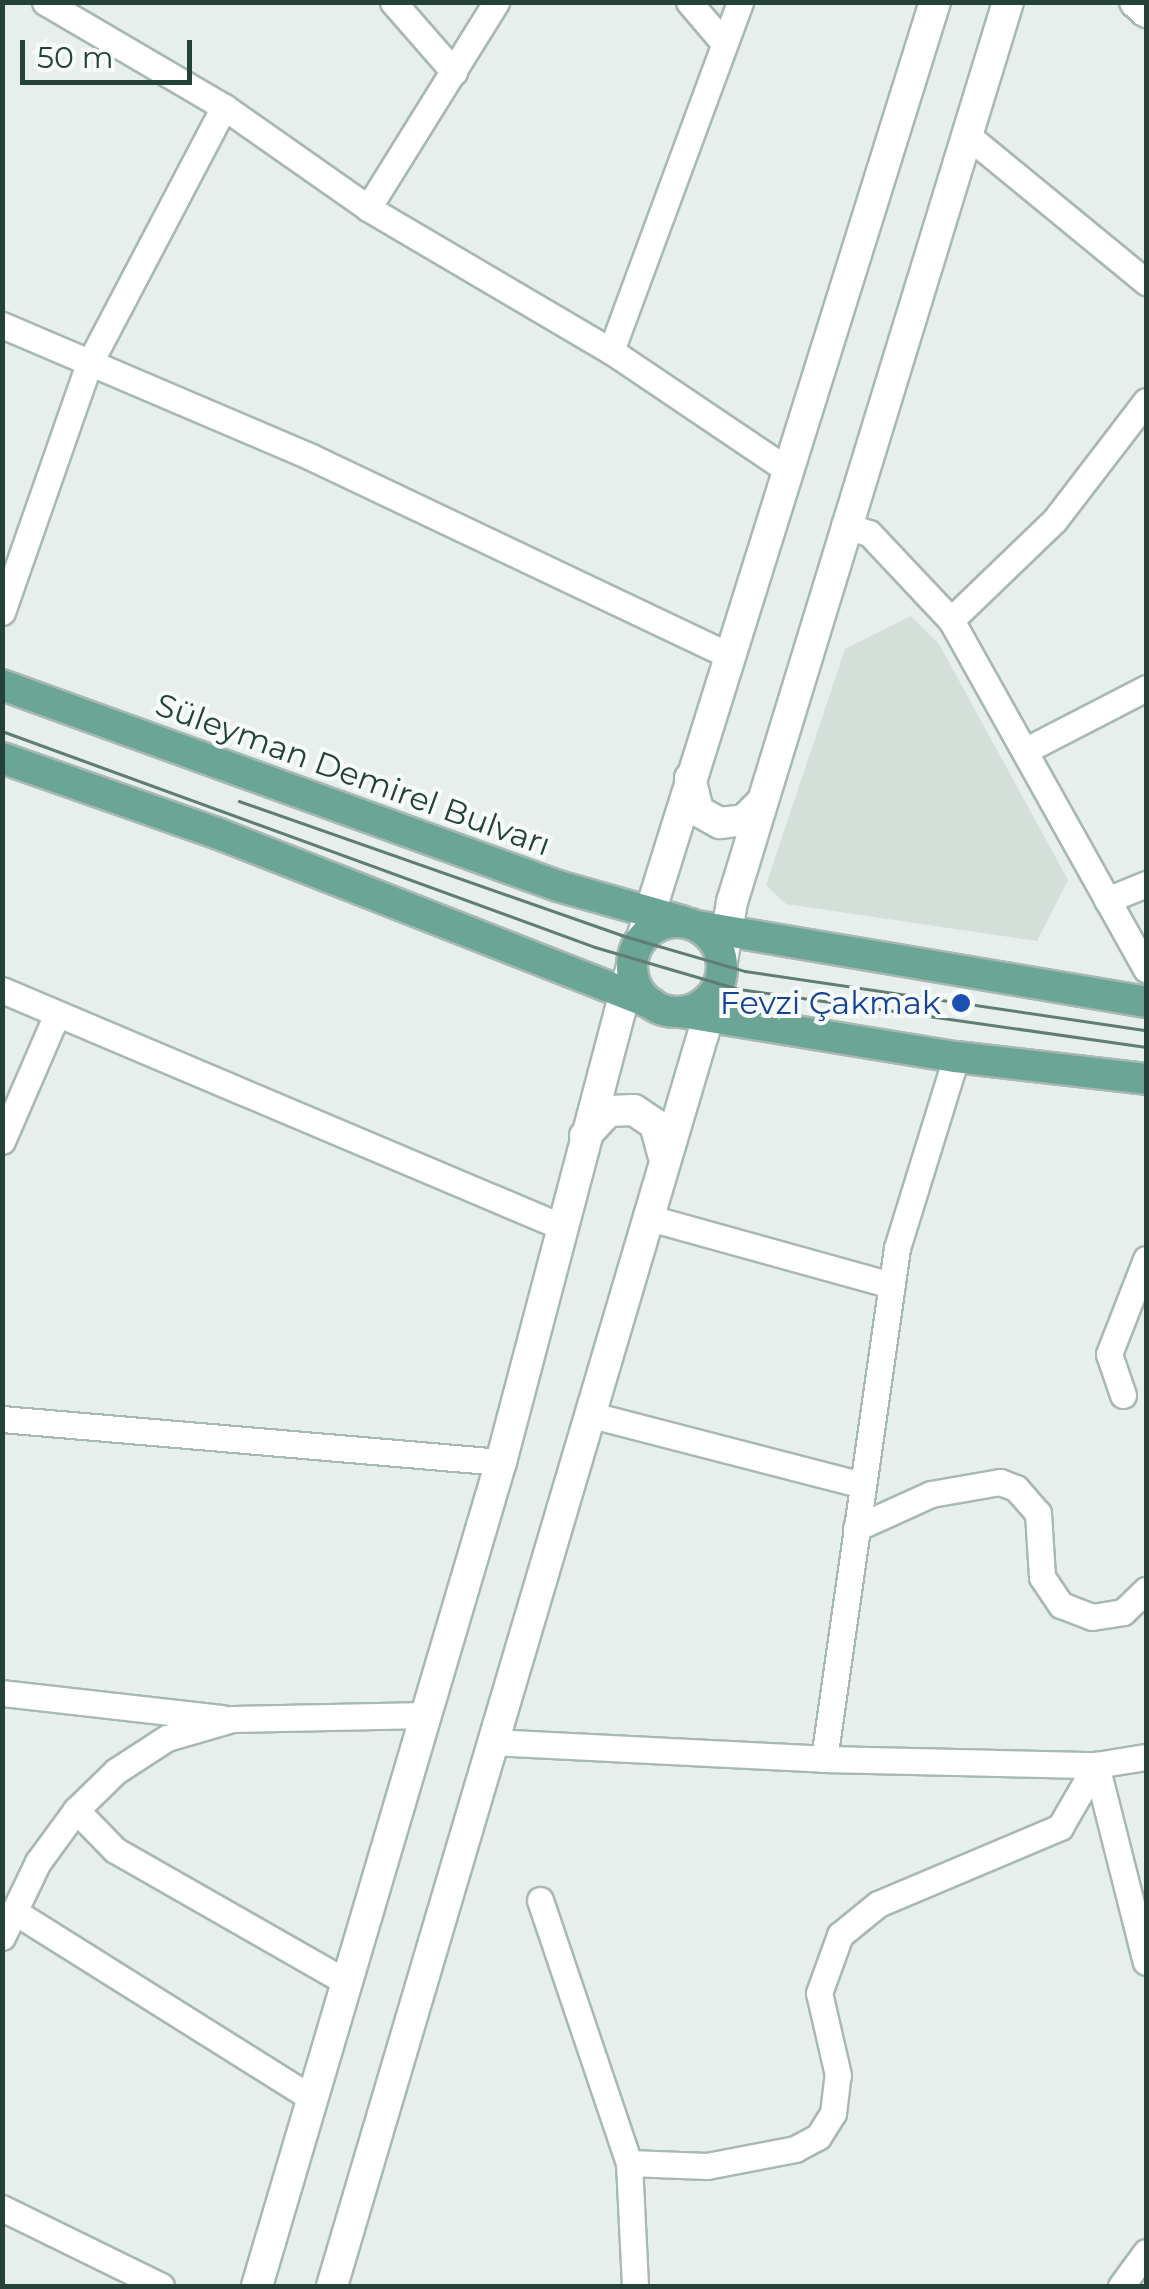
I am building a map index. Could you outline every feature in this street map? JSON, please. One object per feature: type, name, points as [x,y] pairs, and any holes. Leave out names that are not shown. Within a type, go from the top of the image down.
[{"type":"main road","points":[[661,1162],[655,978],[690,775],[731,656],[786,469],[935,2]]},
{"type":"main road","points":[[655,978],[707,1001],[709,945],[762,802],[844,525],[1008,2]]},
{"type":"main road","points":[[1135,2],[1146,12]]},
{"type":"main road","name":"Süleyman Demirel Bulvarı","points":[[2,685],[558,886],[655,978]]},
{"type":"main road","name":"Süleyman Demirel Bulvarı","points":[[2,758],[655,978],[956,1057],[1146,1078]]},
{"type":"main road","points":[[690,775],[692,800],[708,819],[744,820],[762,802]]},
{"type":"main road","name":"Süleyman Demirel Bulvarı","points":[[655,978],[709,945],[1146,1002]]},
{"type":"main road","points":[[257,2286],[501,1462],[584,1140],[655,978]]},
{"type":"main road","points":[[332,2286],[661,1162],[662,1136],[634,1110],[597,1118],[584,1140]]},
{"type":"street","points":[[45,2],[224,107],[368,208],[612,351],[786,469]]},
{"type":"street","points":[[393,2],[454,72]]},
{"type":"street","points":[[368,208],[496,2]]},
{"type":"street","points":[[689,2],[724,43]]},
{"type":"street","points":[[612,351],[740,2]]},
{"type":"street","points":[[2,612],[89,364],[224,107]]},
{"type":"street","points":[[967,135],[1146,282]]},
{"type":"street","points":[[2,326],[311,457],[731,656]]},
{"type":"street","points":[[951,620],[1054,522],[1146,400]]},
{"type":"street","points":[[844,525],[869,534],[951,620],[1028,749],[1146,968]]},
{"type":"street","points":[[1028,749],[1146,688]]},
{"type":"street","points":[[1106,900],[1146,884]]},
{"type":"street","points":[[2,990],[560,1226]]},
{"type":"street","points":[[2,1141],[57,1014]]},
{"type":"street","points":[[824,1759],[897,1248],[956,1057]]},
{"type":"street","points":[[646,1217],[892,1285]]},
{"type":"street","points":[[1123,1395],[1109,1354],[1146,1259]]},
{"type":"street","points":[[588,1414],[862,1485]]},
{"type":"street","points":[[2,1419],[501,1462]]},
{"type":"street","points":[[856,1528],[931,1494],[1000,1482],[1016,1488],[1038,1513],[1042,1577],[1061,1604],[1092,1617],[1123,1612],[1146,1590]]},
{"type":"street","points":[[2,1692],[232,1720],[427,1715]]},
{"type":"street","points":[[2,1937],[38,1862],[76,1810],[116,1771],[167,1738],[232,1720]]},
{"type":"street","points":[[490,1742],[824,1759],[1096,1765],[1146,1758]]},
{"type":"street","points":[[1096,1765],[1146,1962]]},
{"type":"street","points":[[629,2163],[707,2166],[795,2150],[818,2137],[832,2113],[838,2075],[819,1993],[840,1934],[878,1904],[1060,1827],[1096,1765]]},
{"type":"street","points":[[76,1810],[115,1850],[345,1980]]},
{"type":"street","points":[[540,1900],[629,2163],[635,2286]]},
{"type":"street","points":[[15,1912],[311,2098]]},
{"type":"street","points":[[2,2208],[161,2286]]},
{"type":"street","points":[[1121,2286],[1146,2252]]},
{"type":"shaded area","points":[[911,616],[939,644],[1068,880],[1037,941],[786,904],[766,885],[845,649]]},
{"type":"tram line","points":[[2,731],[595,947],[739,989],[1146,1047]]},
{"type":"tram line","points":[[239,801],[621,935],[745,971],[1146,1030]]},
{"type":"place","name":"Fevzi Çakmak","points":[[961,1003]]}]
